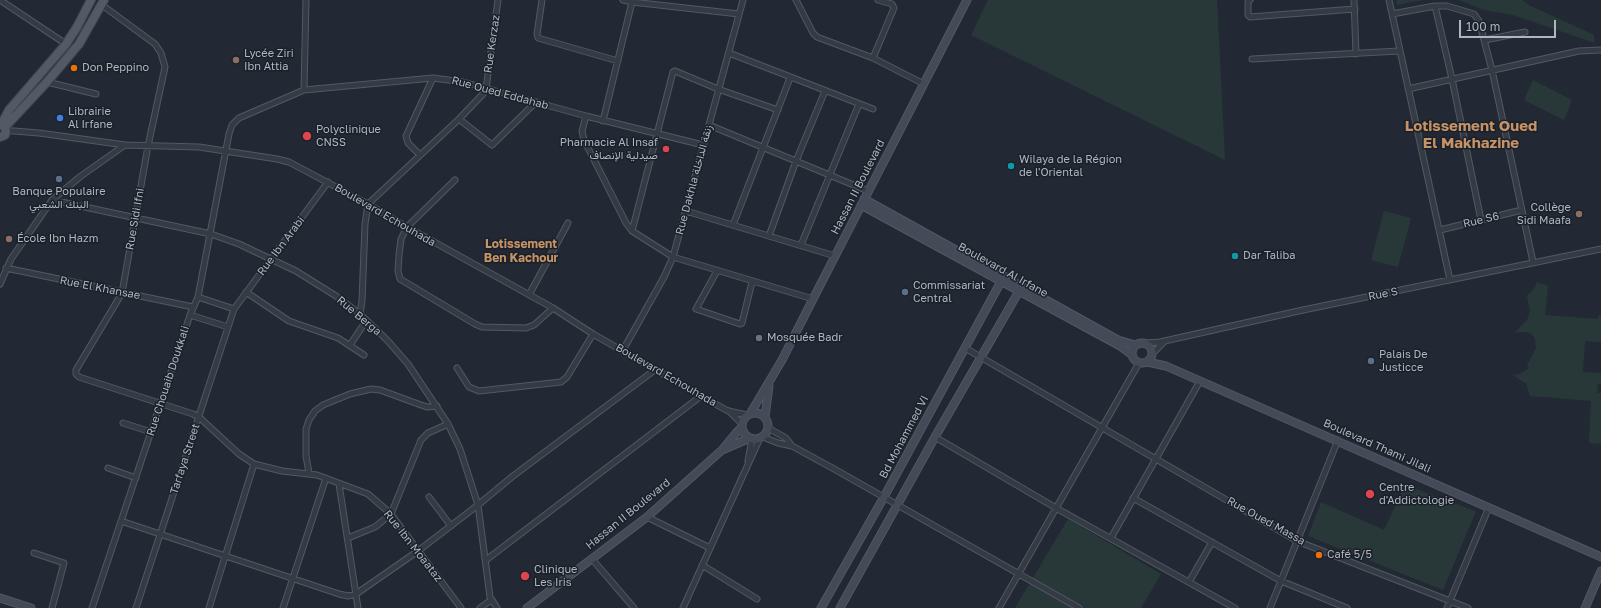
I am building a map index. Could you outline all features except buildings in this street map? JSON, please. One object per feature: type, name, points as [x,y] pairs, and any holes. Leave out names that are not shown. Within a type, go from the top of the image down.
[{"type":"main road","points":[[2,131],[9,110],[66,44],[91,0]]},
{"type":"main road","points":[[2,131],[48,82],[79,44],[103,3]]},
{"type":"street","points":[[0,0],[66,44]]},
{"type":"street","points":[[94,0],[103,3]]},
{"type":"street","points":[[304,90],[306,0]]},
{"type":"street","name":"Rue Kerzaz","points":[[486,89],[498,0]]},
{"type":"street","points":[[542,0],[537,34],[538,38],[618,61]]},
{"type":"street","points":[[623,0],[739,14]]},
{"type":"street","points":[[676,6],[677,0]]},
{"type":"street","name":"Rue Dakhla زنقة الداخلة","points":[[623,350],[664,277],[673,257],[743,0]]},
{"type":"street","points":[[796,0],[813,33],[817,37],[873,58],[924,84]]},
{"type":"street","points":[[873,58],[894,8],[892,4],[878,0]]},
{"type":"street","name":"Hassan II Boulevard","points":[[749,414],[769,384],[787,352],[967,0]]},
{"type":"street","points":[[1250,0],[1248,2],[1248,15],[1252,17],[1355,9]]},
{"type":"street","points":[[1354,0],[1356,54]]},
{"type":"street","points":[[1389,0],[1450,280]]},
{"type":"street","points":[[603,121],[632,2]]},
{"type":"street","name":"Rue Sidi Ifni","points":[[103,3],[155,44],[163,58],[165,67],[148,146],[122,293]]},
{"type":"street","points":[[1392,14],[1435,6],[1446,6],[1474,14],[1479,20],[1492,70],[1533,262]]},
{"type":"street","points":[[1435,6],[1481,220]]},
{"type":"street","points":[[1485,40],[1525,32]]},
{"type":"street","points":[[1408,89],[1579,51],[1601,50]]},
{"type":"street","points":[[1252,59],[1399,51]]},
{"type":"street","points":[[729,53],[825,92],[872,109]]},
{"type":"street","points":[[632,230],[672,73],[674,71],[718,89],[778,110]]},
{"type":"street","points":[[420,155],[408,142],[406,136],[433,78]]},
{"type":"street","name":"Rue Oued Eddahab","points":[[226,151],[232,126],[239,118],[304,90],[433,78],[463,82],[603,121],[703,145]]},
{"type":"street","points":[[733,225],[790,78]]},
{"type":"street","points":[[48,82],[96,94]]},
{"type":"street","points":[[360,314],[362,301],[365,224],[368,204],[459,119],[478,100],[486,89]]},
{"type":"street","points":[[768,236],[796,161],[825,92]]},
{"type":"street","points":[[459,119],[492,145],[536,102]]},
{"type":"street","points":[[801,245],[859,104]]},
{"type":"street","points":[[586,116],[582,131],[584,140],[626,223],[632,230],[673,257],[752,282],[813,299]]},
{"type":"street","points":[[709,125],[868,191]]},
{"type":"street","name":"Boulevard Echouhada","points":[[2,131],[39,133],[125,145],[199,147],[289,162],[368,204],[406,227],[553,308],[593,334],[701,396],[728,410],[749,414]]},
{"type":"street","points":[[0,284],[6,268],[30,230],[52,200],[81,176],[125,145]]},
{"type":"street","name":"Rue Chouaib Doukkali","points":[[92,608],[190,315],[198,297],[226,151]]},
{"type":"street","points":[[455,180],[406,227],[401,239],[399,255],[398,271],[400,279],[482,327],[526,328],[534,325],[553,308]]},
{"type":"street","name":"Rue Ibn Arabi","points":[[234,309],[328,182]]},
{"type":"street","name":"Rue Berga","points":[[52,200],[211,234],[239,244],[296,271],[360,314],[387,340],[408,364],[437,406],[448,424],[460,449],[478,506],[491,600],[497,608]]},
{"type":"street","name":"Boulevard Al Irfane","points":[[863,202],[1003,279],[1120,346],[1132,355]]},
{"type":"street","name":"Rue S6","points":[[1440,230],[1522,210]]},
{"type":"street","points":[[686,212],[835,256]]},
{"type":"street","points":[[529,295],[568,223]]},
{"type":"street","name":"Rue S","points":[[1145,343],[1165,341],[1303,310],[1601,249]]},
{"type":"street","name":"Rue El Khansae","points":[[6,268],[193,307]]},
{"type":"street","points":[[717,271],[696,310],[740,324],[742,323],[752,282]]},
{"type":"street","name":"Bd Mohammed VI","points":[[821,608],[884,497],[1003,279]]},
{"type":"street","points":[[840,608],[1020,289]]},
{"type":"street","name":"Boulevard Al Irfane","points":[[1020,289],[1118,340],[1135,345]]},
{"type":"street","points":[[246,292],[289,321],[331,336],[350,345],[364,355]]},
{"type":"street","name":"Rue Ibn Moaataz","points":[[122,293],[76,370],[76,374],[79,378],[193,414],[199,417],[240,454],[254,464],[282,471],[309,473],[368,494],[391,514],[461,608]]},
{"type":"street","points":[[198,297],[234,309]]},
{"type":"street","name":"Tarfaya Street","points":[[136,608],[234,309]]},
{"type":"street","points":[[190,315],[228,327]]},
{"type":"street","points":[[350,345],[366,321]]},
{"type":"street","points":[[457,368],[469,387],[479,391],[558,383],[567,377],[593,334]]},
{"type":"street","points":[[1147,362],[1165,341]]},
{"type":"street","points":[[1142,342],[1145,343],[1152,348],[1153,354],[1166,366],[1147,362],[1139,363],[1132,355],[1133,348],[1135,345],[1142,342]]},
{"type":"street","name":"Rue Oued Massa","points":[[965,348],[1156,457],[1297,541],[1468,608]]},
{"type":"street","points":[[999,608],[1139,363]]},
{"type":"street","name":"Boulevard Thami Jilali","points":[[1166,366],[1601,556]]},
{"type":"street","points":[[121,521],[343,595],[356,594],[418,551],[478,506],[513,476],[656,369]]},
{"type":"street","points":[[1111,538],[1200,381]]},
{"type":"street","name":"Hassan II Boulevard","points":[[765,416],[769,384]]},
{"type":"street","points":[[309,473],[306,456],[306,429],[309,420],[315,411],[323,405],[350,394],[371,389],[380,390],[427,407],[437,406]]},
{"type":"street","points":[[486,560],[701,396]]},
{"type":"street","name":"Boulevard Echouhada","points":[[728,410],[742,426]]},
{"type":"street","points":[[768,428],[768,421],[765,416],[757,413],[749,414],[742,426],[745,434],[792,446],[1079,608]]},
{"type":"street","points":[[124,423],[151,432]]},
{"type":"street","points":[[348,538],[375,527],[391,514],[421,440],[428,433],[448,424]]},
{"type":"street","name":"Hassan II Boulevard","points":[[527,608],[647,517],[722,450],[742,426]]},
{"type":"street","points":[[768,428],[786,438],[792,446]]},
{"type":"street","points":[[683,608],[747,468],[756,438],[768,428]]},
{"type":"street","points":[[936,437],[1056,508],[1235,608]]},
{"type":"street","name":"Hassan II Boulevard","points":[[722,450],[756,438]]},
{"type":"street","points":[[1270,608],[1338,440]]},
{"type":"street","points":[[209,608],[254,464]]},
{"type":"street","points":[[108,468],[136,478]]},
{"type":"street","points":[[283,608],[326,478]]},
{"type":"street","points":[[339,484],[358,608]]},
{"type":"street","points":[[429,497],[451,526]]},
{"type":"street","points":[[1133,498],[1281,581],[1347,608]]},
{"type":"street","points":[[1447,608],[1489,507]]},
{"type":"street","points":[[647,517],[710,548]]},
{"type":"street","points":[[1189,582],[1212,542]]},
{"type":"street","points":[[34,554],[64,563],[52,608]]},
{"type":"street","points":[[592,559],[634,608]]},
{"type":"street","points":[[702,566],[757,599]]},
{"type":"street","points":[[1586,608],[1601,570]]},
{"type":"street","points":[[0,598],[31,608]]},
{"type":"street","points":[[480,608],[491,600]]},
{"type":"shaded area","points":[[988,0],[1217,0],[1225,160],[971,35]]},
{"type":"shaded area","points":[[1396,0],[1423,0],[1397,5]]},
{"type":"shaded area","points":[[1459,0],[1522,0],[1529,5],[1594,35],[1595,43],[1513,15],[1484,10]]},
{"type":"shaded area","points":[[1533,80],[1572,100],[1564,120],[1524,100]]},
{"type":"shaded area","points":[[1384,211],[1411,218],[1398,267],[1371,260]]},
{"type":"shaded area","points":[[1537,282],[1548,286],[1545,315],[1598,319],[1599,315],[1601,315],[1601,342],[1585,341],[1583,372],[1601,373],[1601,384],[1598,384],[1597,393],[1601,393],[1601,444],[1589,443],[1591,401],[1530,396],[1526,383],[1513,375],[1520,374],[1529,368],[1527,365],[1536,348],[1535,339],[1531,333],[1514,333],[1527,320],[1530,311],[1527,296],[1534,289]]},
{"type":"shaded area","points":[[1405,485],[1476,511],[1443,590],[1308,536],[1321,502],[1384,530]]},
{"type":"shaded area","points":[[1068,519],[1161,574],[1141,608],[1015,608]]},
{"type":"place","name":"Lycée Ziri Ibn Attia","points":[[236,60]]},
{"type":"place","name":"Don Peppino","points":[[74,68]]},
{"type":"place","name":"Librairie Al Irfane","points":[[60,118]]},
{"type":"place","name":"Polyclinique CNSS","points":[[307,136]]},
{"type":"place","name":"Pharmacie Al Insaf صيدلية الإنصاف","points":[[666,149]]},
{"type":"place","name":"Wilaya de la Région de l'Oriental","points":[[1011,166]]},
{"type":"place","name":"Banque Populaire البنك الشعبي","points":[[59,179]]},
{"type":"place","name":"Collège Sidi Maafa","points":[[1579,214]]},
{"type":"place","name":"École Ibn Hazm","points":[[9,239]]},
{"type":"place","name":"Dar Taliba","points":[[1235,256]]},
{"type":"place","name":"Commissariat Central","points":[[905,292]]},
{"type":"place","name":"Mosquée Badr","points":[[759,338]]},
{"type":"place","name":"Palais De Justicce","points":[[1371,361]]},
{"type":"place","name":"Centre d'Addictologie","points":[[1370,494]]},
{"type":"place","name":"Café 5/5","points":[[1319,555]]},
{"type":"place","name":"Clinique Les Iris","points":[[525,576]]},
{"type":"district","name":"Lotissement Oued El Makhazine","points":[[1471,134]]},
{"type":"district","name":"Lotissement Ben Kachour","points":[[521,251]]}]
